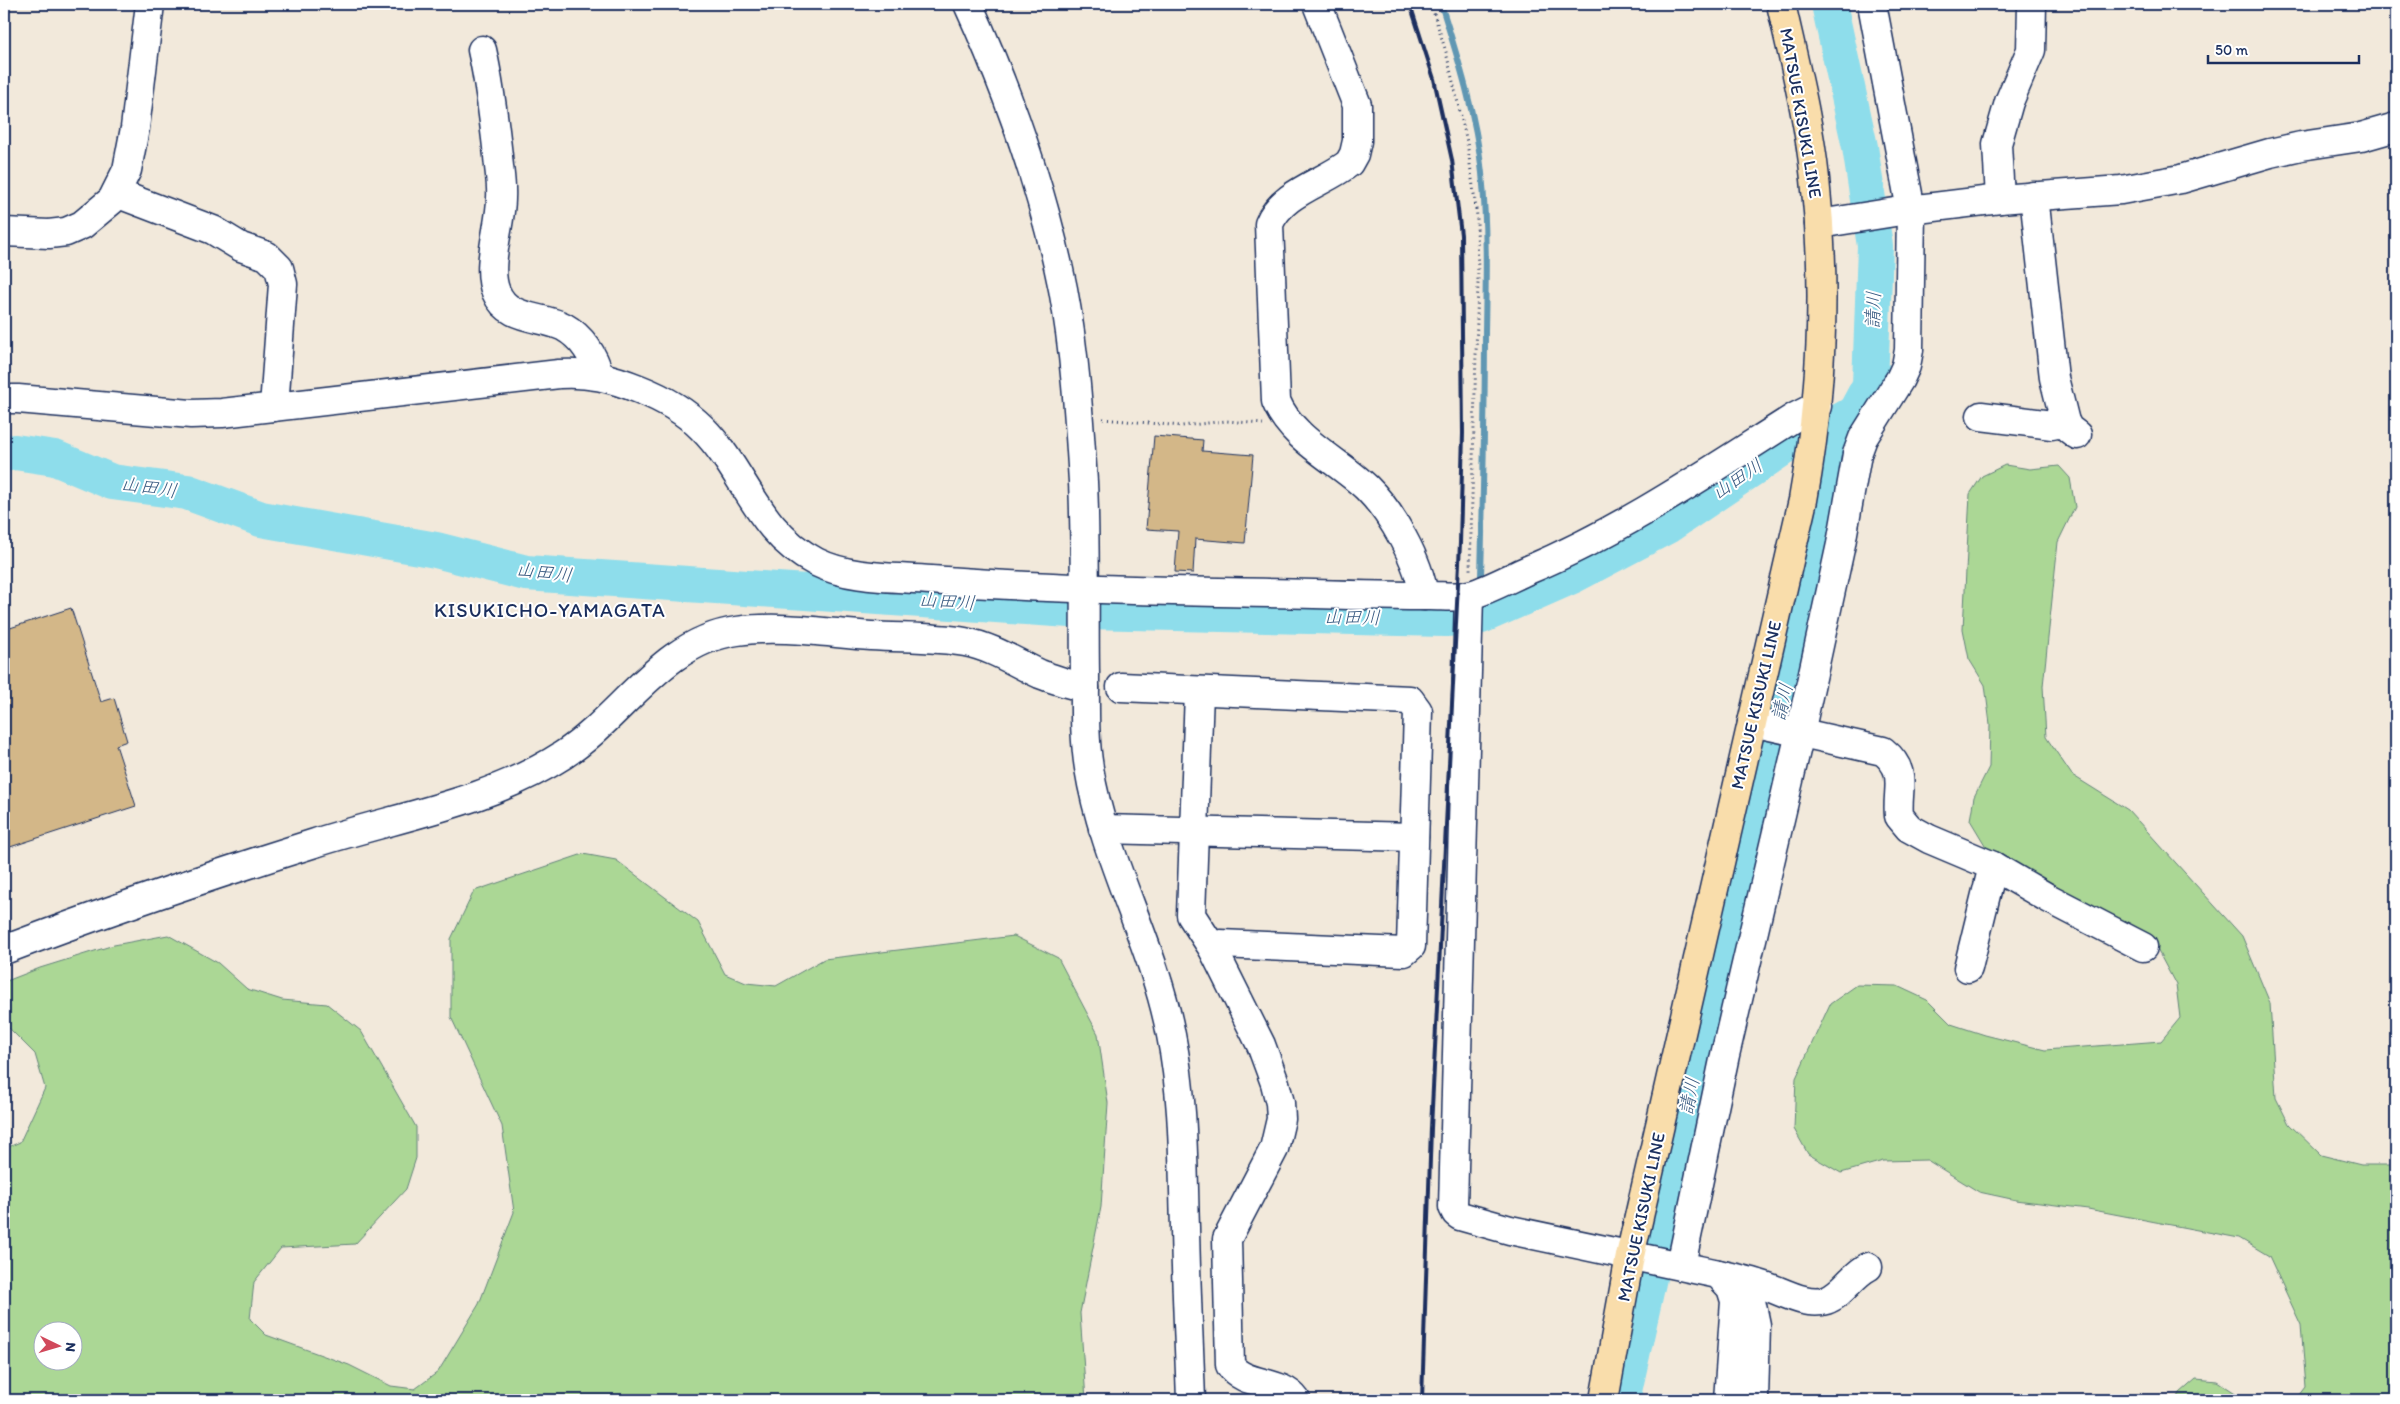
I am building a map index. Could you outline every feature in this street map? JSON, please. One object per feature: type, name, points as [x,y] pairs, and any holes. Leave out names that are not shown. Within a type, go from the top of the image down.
[{"type":"main road","name":"MATSUE KISUKI LINE","points":[[1604,1400],[1630,1256],[1759,723],[1812,449],[1821,318],[1819,224],[1808,129],[1781,4]]},
{"type":"street","points":[[4,232],[49,234],[66,232],[82,225],[97,214],[116,193],[127,170],[135,128],[150,4]]},
{"type":"street","points":[[968,4],[1005,90],[1031,161],[1064,292],[1074,368],[1083,484],[1085,688],[1089,765],[1103,829],[1152,969],[1171,1033],[1179,1086],[1183,1146],[1191,1400]]},
{"type":"street","points":[[1317,4],[1357,105],[1357,140],[1354,154],[1349,163],[1292,197],[1273,215],[1269,224],[1275,391],[1281,411],[1294,428],[1367,489],[1383,508],[1393,522],[1411,557],[1422,581],[1424,596]]},
{"type":"street","points":[[1681,1265],[1726,1055],[1841,544],[1857,454],[1863,438],[1906,366],[1909,350],[1906,211],[1885,62],[1872,4]]},
{"type":"street","points":[[2000,199],[1997,144],[2009,102],[2031,50],[2032,4]]},
{"type":"street","points":[[482,50],[493,113],[501,198],[493,267],[496,292],[508,310],[564,327],[574,335],[594,358],[599,375]]},
{"type":"street","points":[[1819,224],[2000,199],[2121,190],[2182,179],[2270,153],[2301,146],[2361,137],[2396,127]]},
{"type":"street","points":[[116,193],[213,230],[241,247],[267,256],[279,268],[282,284],[274,407]]},
{"type":"street","points":[[1980,416],[2071,428],[2051,360],[2034,196]]},
{"type":"street","points":[[4,400],[18,398],[191,414],[274,407],[559,374],[599,375],[658,397],[684,412],[704,429],[719,448],[762,514],[779,535],[818,562],[837,570],[857,574],[968,583],[1084,603],[1424,596],[1469,611]]},
{"type":"street","points":[[1469,611],[1550,561],[1622,525],[1794,417],[1816,412]]},
{"type":"street","points":[[1469,611],[1453,1207],[1456,1214],[1467,1219],[1731,1277],[1800,1298],[1817,1301],[1836,1294],[1857,1273],[1868,1267]]},
{"type":"street","points":[[4,950],[79,922],[314,843],[500,788],[531,774],[564,754],[596,729],[665,663],[697,642],[734,631],[768,629],[966,642],[1001,655],[1041,674],[1085,688]]},
{"type":"street","points":[[1122,687],[1199,692],[1410,700],[1418,711],[1411,946],[1404,952],[1220,944],[1213,949]]},
{"type":"street","points":[[1199,692],[1191,915],[1213,949],[1261,1045],[1275,1083],[1280,1103],[1281,1119],[1274,1149],[1227,1239],[1230,1365],[1238,1374],[1286,1391],[1296,1400]]},
{"type":"street","points":[[1759,723],[1883,751],[1897,765],[1900,775],[1898,809],[1902,822],[1929,839],[1994,866],[2048,898],[2143,947]]},
{"type":"street","points":[[1103,829],[1414,837]]},
{"type":"street","points":[[1968,968],[1994,866]]},
{"type":"street","points":[[1728,1400],[1735,1301],[1731,1288],[1731,1277]]},
{"type":"street","points":[[1731,1277],[1750,1296],[1756,1325],[1754,1400]]},
{"type":"path","points":[[1431,4],[1446,52],[1466,142],[1477,216],[1478,282],[1469,611]]},
{"type":"path","points":[[1101,419],[1182,426],[1226,421],[1294,428]]},
{"type":"green space","points":[[2005,465],[2030,469],[2059,466],[2070,478],[2075,507],[2058,542],[2043,686],[2046,737],[2072,775],[2128,810],[2242,936],[2270,1003],[2276,1098],[2289,1124],[2321,1155],[2361,1165],[2396,1165],[2396,1400],[2296,1400],[2306,1387],[2301,1325],[2269,1256],[2239,1238],[2088,1209],[2016,1200],[1979,1192],[1927,1160],[1883,1161],[1841,1173],[1808,1154],[1794,1129],[1796,1078],[1830,1004],[1857,985],[1897,986],[1927,1000],[1951,1024],[1985,1035],[2045,1050],[2161,1041],[2180,1018],[2176,985],[2152,940],[2090,903],[2023,872],[1988,850],[1970,820],[1974,797],[1989,767],[1990,724],[1985,685],[1969,659],[1963,629],[1970,494],[1982,476]]},
{"type":"green space","points":[[583,854],[616,860],[698,922],[725,974],[746,983],[776,986],[824,959],[1014,936],[1058,958],[1098,1034],[1108,1103],[1101,1207],[1080,1313],[1086,1400],[4,1400],[4,1149],[20,1142],[45,1088],[35,1054],[4,1023],[4,982],[40,968],[114,945],[168,935],[218,963],[247,989],[282,1000],[327,1004],[361,1031],[416,1127],[416,1158],[406,1189],[355,1244],[281,1248],[254,1282],[250,1319],[266,1335],[349,1365],[391,1386],[415,1389],[438,1372],[479,1304],[514,1212],[502,1126],[451,1017],[451,939],[474,891]]},
{"type":"green space","points":[[2196,1379],[2217,1381],[2246,1400],[2177,1400],[2180,1393]]},
{"type":"building","points":[[1154,436],[1203,440],[1202,451],[1253,455],[1245,543],[1195,539],[1193,573],[1175,572],[1178,531],[1146,529]]},
{"type":"building","points":[[71,608],[101,702],[114,698],[127,741],[116,745],[136,806],[4,849],[4,630]]},
{"type":"waterway","points":[[1441,4],[1471,108],[1484,193],[1486,272],[1481,577]]},
{"type":"waterway","name":"請川","points":[[1622,1400],[1721,951],[1855,413],[1870,385],[1875,246],[1860,147],[1829,4]]},
{"type":"waterway","name":"山田川","points":[[4,454],[15,452],[55,458],[112,482],[187,492],[261,519],[436,550],[526,573],[1085,611],[1446,619],[1481,616],[1572,576],[1667,526],[1787,445],[1830,427],[1855,413]]},
{"type":"railway","points":[[1410,4],[1434,79],[1452,160],[1461,235],[1463,433],[1460,543],[1431,1128],[1422,1400]]},
{"type":"district","name":"KISUKICHO-YAMAGATA","points":[[550,610]]}]
